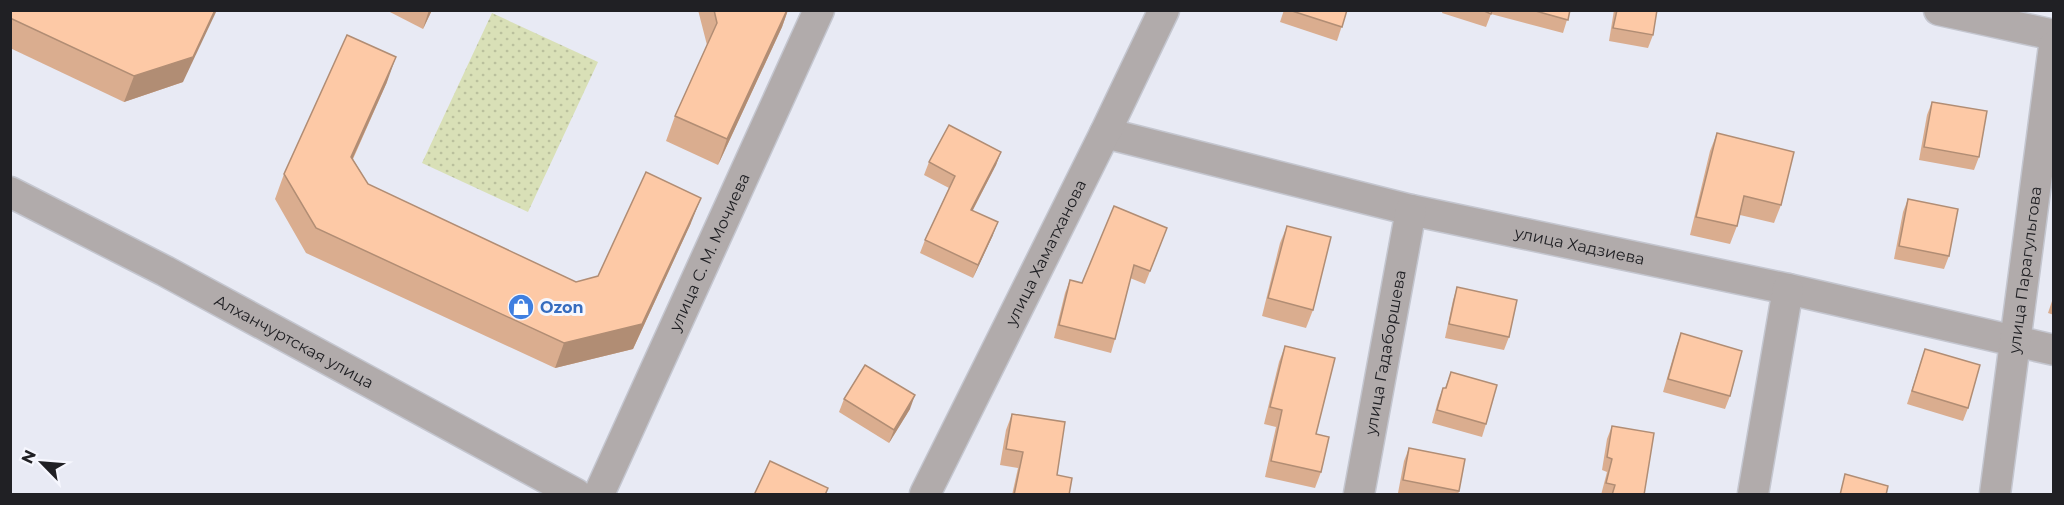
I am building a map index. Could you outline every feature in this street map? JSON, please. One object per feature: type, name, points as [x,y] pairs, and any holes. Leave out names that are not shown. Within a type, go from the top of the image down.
[{"type":"street","name":"улица С. М. Мочиева","points":[[599,495],[819,10]]},
{"type":"street","name":"улица Хаматханова","points":[[925,495],[1164,10]]},
{"type":"street","points":[[1939,10],[2054,35]]},
{"type":"street","name":"улица Парагульгова","points":[[1995,495],[2054,46]]},
{"type":"street","name":"улица Хадзиева","points":[[1105,133],[1411,210],[1788,290],[2054,350]]},
{"type":"street","name":"Алханчуртская улица","points":[[10,192],[165,272],[576,495]]},
{"type":"street","name":"улица Гадаборшева","points":[[1359,495],[1411,210]]},
{"type":"street","points":[[1753,495],[1788,290]]},
{"type":"green space","points":[[492,13],[598,62],[528,212],[422,163]]},
{"type":"building","points":[[10,10],[215,10],[193,57],[134,76],[10,18]]},
{"type":"building","points":[[714,10],[787,10],[727,139],[675,116],[717,23]]},
{"type":"building","points":[[1289,10],[1347,10],[1342,27]]},
{"type":"building","points":[[1532,10],[1570,10],[1568,20]]},
{"type":"building","points":[[1617,10],[1657,10],[1653,35],[1613,28]]},
{"type":"building","points":[[347,35],[396,57],[351,157],[368,184],[576,282],[598,276],[646,172],[701,198],[642,324],[564,343],[316,228],[284,174]]},
{"type":"building","points":[[1932,102],[1987,111],[1979,157],[1924,147]]},
{"type":"building","points":[[949,125],[1001,152],[971,210],[998,222],[978,265],[925,240],[955,176],[929,162]]},
{"type":"building","points":[[1717,133],[1794,152],[1781,205],[1744,196],[1737,226],[1696,217]]},
{"type":"building","points":[[1908,199],[1958,209],[1949,256],[1899,246]]},
{"type":"building","points":[[1114,206],[1167,228],[1150,271],[1134,265],[1115,339],[1059,325],[1070,280],[1082,283]]},
{"type":"building","points":[[1287,226],[1331,237],[1313,310],[1268,298]]},
{"type":"building","points":[[1457,287],[1517,300],[1509,337],[1449,324]]},
{"type":"building","points":[[1681,333],[1742,351],[1730,396],[1668,379]]},
{"type":"building","points":[[1285,346],[1335,358],[1316,434],[1329,437],[1321,472],[1271,461],[1282,410],[1270,407]]},
{"type":"building","points":[[1925,349],[1980,365],[1968,408],[1912,391]]},
{"type":"building","points":[[865,365],[915,395],[894,430],[844,399]]},
{"type":"building","points":[[1451,372],[1497,385],[1486,424],[1437,410],[1443,388],[1446,388]]},
{"type":"building","points":[[1012,414],[1065,422],[1057,475],[1072,478],[1069,495],[1014,495],[1023,452],[1006,449]]},
{"type":"building","points":[[1612,426],[1654,433],[1644,495],[1612,495],[1615,485],[1606,483],[1612,459],[1607,457]]},
{"type":"building","points":[[1409,448],[1465,459],[1459,491],[1403,480]]},
{"type":"building","points":[[770,461],[828,488],[825,495],[754,495]]},
{"type":"building","points":[[1845,474],[1888,486],[1886,495],[1840,495]]},
{"type":"place","name":"Ozon","points":[[521,307]]}]
